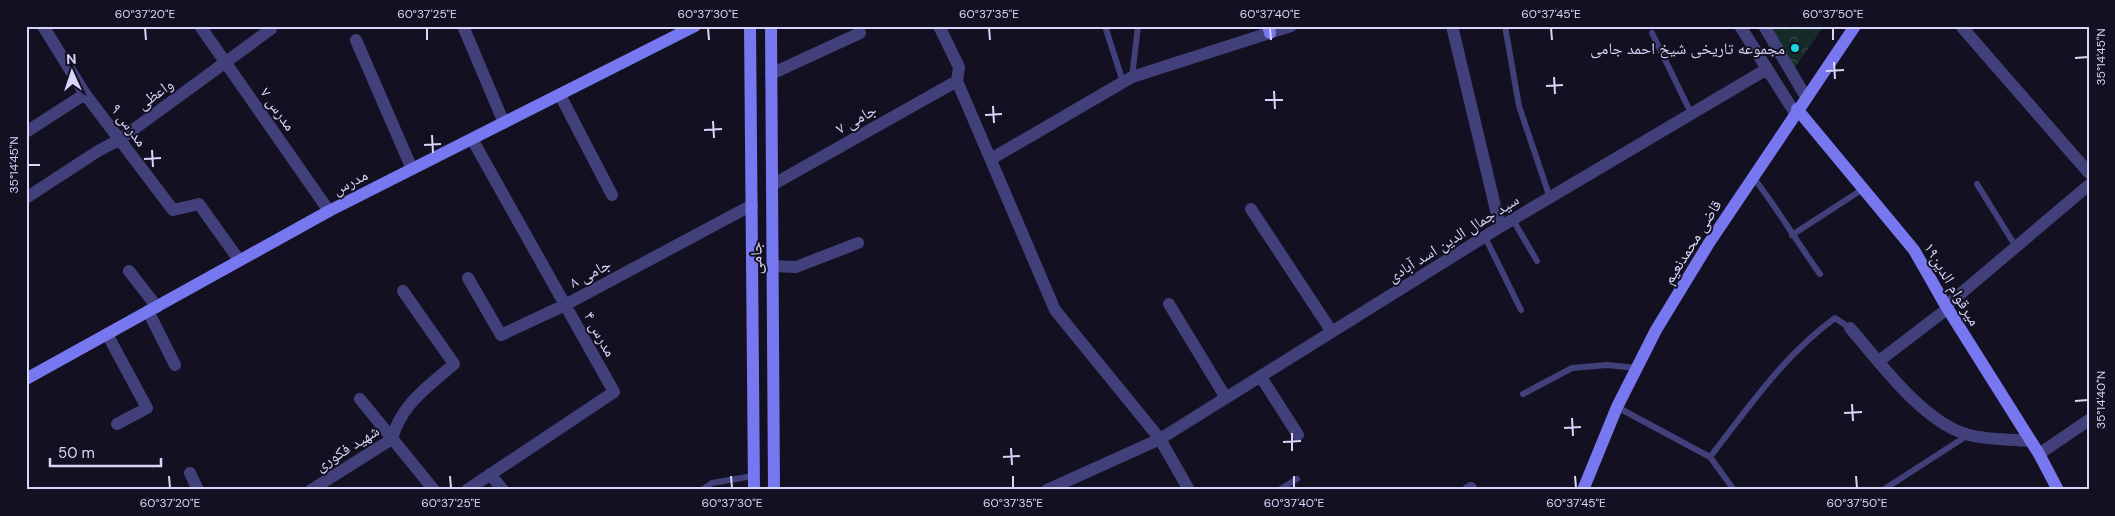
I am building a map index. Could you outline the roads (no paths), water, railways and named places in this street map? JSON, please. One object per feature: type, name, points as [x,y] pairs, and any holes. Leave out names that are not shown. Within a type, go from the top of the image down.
[{"type":"main road","name":"مدرس","points":[[26,379],[329,211],[695,26]]},
{"type":"main road","name":"جامی","points":[[750,26],[754,490]]},
{"type":"main road","name":"جامی","points":[[771,26],[774,490]]},
{"type":"main road","name":"قاضی محمدنعیم","points":[[1583,490],[1617,407],[1656,330],[1709,243],[1796,111],[1855,26]]},
{"type":"main road","name":"میرقوام الدین۱۹","points":[[1796,111],[1914,250],[2058,490]]},
{"type":"street","name":"مدرس ۹","points":[[43,26],[85,94],[173,210],[199,204],[239,260]]},
{"type":"street","name":"مدرس ۷","points":[[200,26],[329,211]]},
{"type":"street","name":"واعظی","points":[[26,198],[98,151],[119,140],[271,29],[271,26]]},
{"type":"street","points":[[463,26],[504,123]]},
{"type":"street","points":[[939,26],[959,67],[957,81],[1055,310],[1160,439],[1188,489]]},
{"type":"street","points":[[990,159],[1127,79],[1269,29],[1291,26]]},
{"type":"street","points":[[1452,26],[1500,227]]},
{"type":"street","points":[[1740,26],[1796,111]]},
{"type":"street","points":[[1764,26],[1806,97]]},
{"type":"street","points":[[1961,26],[2089,173]]},
{"type":"street","points":[[771,74],[860,33]]},
{"type":"street","points":[[356,40],[412,169]]},
{"type":"street","name":"سید جمال الدین اسد آبادی","points":[[1047,490],[1075,484],[1160,439],[1500,227],[1767,68]]},
{"type":"street","name":"جامی ۷","points":[[772,185],[957,81]]},
{"type":"street","points":[[26,132],[85,94]]},
{"type":"street","points":[[560,95],[612,196]]},
{"type":"street","name":"مدرس ۴","points":[[467,490],[614,392],[472,139]]},
{"type":"street","points":[[1879,361],[1947,307],[2089,185]]},
{"type":"street","name":"جامی ۸","points":[[468,278],[501,335],[565,305],[752,205]]},
{"type":"street","points":[[1251,209],[1332,332]]},
{"type":"street","points":[[773,266],[796,267],[858,243]]},
{"type":"street","points":[[129,271],[152,309],[176,365]]},
{"type":"street","name":"شهید فکوری","points":[[311,490],[392,439],[396,424],[407,405],[454,364],[403,291]]},
{"type":"street","points":[[1169,304],[1226,398]]},
{"type":"street","points":[[1850,328],[1919,407],[1942,422],[1968,435],[2030,441]]},
{"type":"street","points":[[107,334],[146,408],[117,424]]},
{"type":"street","points":[[1261,377],[1298,435]]},
{"type":"street","points":[[360,399],[434,490]]},
{"type":"street","points":[[2038,454],[2089,420]]},
{"type":"street","points":[[190,473],[198,490]]},
{"type":"street","points":[[490,474],[503,490]]},
{"type":"lane","points":[[1105,26],[1127,79]]},
{"type":"lane","points":[[1127,79],[1138,26]]},
{"type":"lane","points":[[1505,26],[1519,106],[1550,198]]},
{"type":"lane","points":[[1652,33],[1692,114]]},
{"type":"lane","points":[[1753,177],[1777,208],[1792,235],[1820,274]]},
{"type":"lane","points":[[1977,184],[2016,246]]},
{"type":"lane","points":[[1792,235],[1863,189]]},
{"type":"lane","points":[[1513,220],[1537,261]]},
{"type":"lane","points":[[1485,237],[1521,310]]},
{"type":"lane","points":[[1710,456],[1776,372],[1813,334],[1835,318],[1850,328]]},
{"type":"lane","points":[[1522,394],[1572,368],[1607,365],[1637,368]]},
{"type":"lane","points":[[1617,407],[1710,456],[1734,490]]},
{"type":"lane","points":[[1883,490],[1968,435]]},
{"type":"lane","points":[[702,490],[712,483],[754,476]]},
{"type":"lane","points":[[1279,490],[1297,479]]},
{"type":"place","name":"مجموعه تاریخی شیخ احمد جامی","points":[[1795,48]]}]
